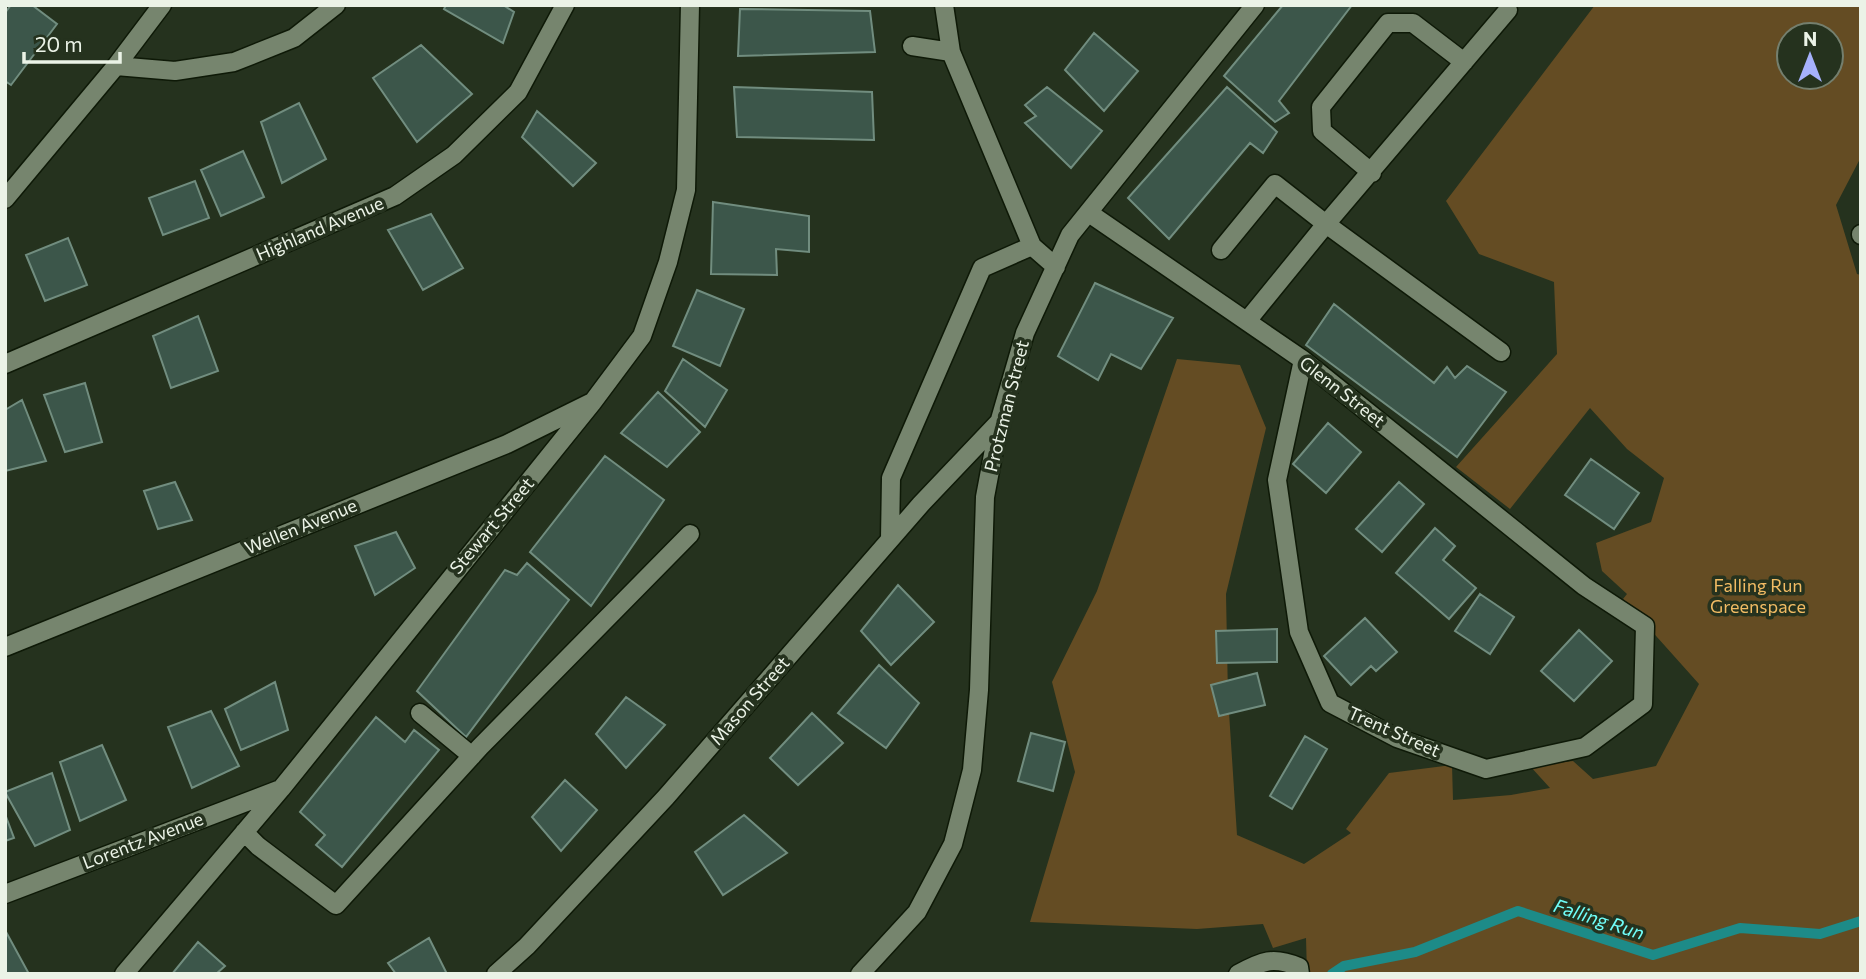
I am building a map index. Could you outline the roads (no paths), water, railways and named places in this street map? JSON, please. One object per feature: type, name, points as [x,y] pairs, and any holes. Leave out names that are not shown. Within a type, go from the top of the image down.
[{"type":"street","points":[[5,199],[116,66],[162,5]]},
{"type":"street","points":[[116,66],[175,71],[234,62],[294,38],[337,5]]},
{"type":"street","name":"Highland Avenue","points":[[5,364],[395,196],[454,155],[518,92],[565,5]]},
{"type":"street","name":"Stewart Street","points":[[124,974],[281,789],[594,400],[642,336],[668,262],[686,190],[690,5]]},
{"type":"street","points":[[944,5],[951,52],[1002,168],[1032,246],[1056,267]]},
{"type":"street","name":"Protzman Street","points":[[860,974],[917,912],[953,844],[963,807],[972,770],[979,690],[985,497],[999,423],[1025,333],[1070,235],[1255,5]]},
{"type":"street","points":[[1247,321],[1508,10]]},
{"type":"street","points":[[1372,173],[1322,131],[1321,107],[1388,23],[1413,23],[1464,62]]},
{"type":"street","points":[[912,46],[951,52]]},
{"type":"street","points":[[1221,250],[1275,184],[1501,352]]},
{"type":"street","name":"Glenn Street","points":[[1089,213],[1303,360],[1584,586]]},
{"type":"street","points":[[890,539],[891,478],[982,268],[1032,246]]},
{"type":"street","name":"Trent Street","points":[[1303,360],[1277,480],[1299,632],[1330,703],[1397,738],[1486,769],[1585,747],[1643,704],[1645,626],[1584,586]]},
{"type":"street","name":"Wellen Avenue","points":[[5,647],[507,444],[594,400]]},
{"type":"street","name":"Mason Street","points":[[496,974],[527,946],[666,797],[890,539],[999,423]]},
{"type":"street","points":[[244,832],[258,846],[336,905],[472,756],[690,534]]},
{"type":"street","points":[[420,713],[472,756]]},
{"type":"street","name":"Lorentz Avenue","points":[[5,894],[281,789]]},
{"type":"street","points":[[1238,974],[1263,961],[1286,962],[1299,967],[1300,974]]},
{"type":"waterway","name":"Falling Run","points":[[1332,974],[1344,966],[1415,952],[1518,911],[1653,955],[1740,928],[1820,934],[1861,921]]},
{"type":"park label","name":"Falling Run Greenspace","points":[[1758,596]]}]
